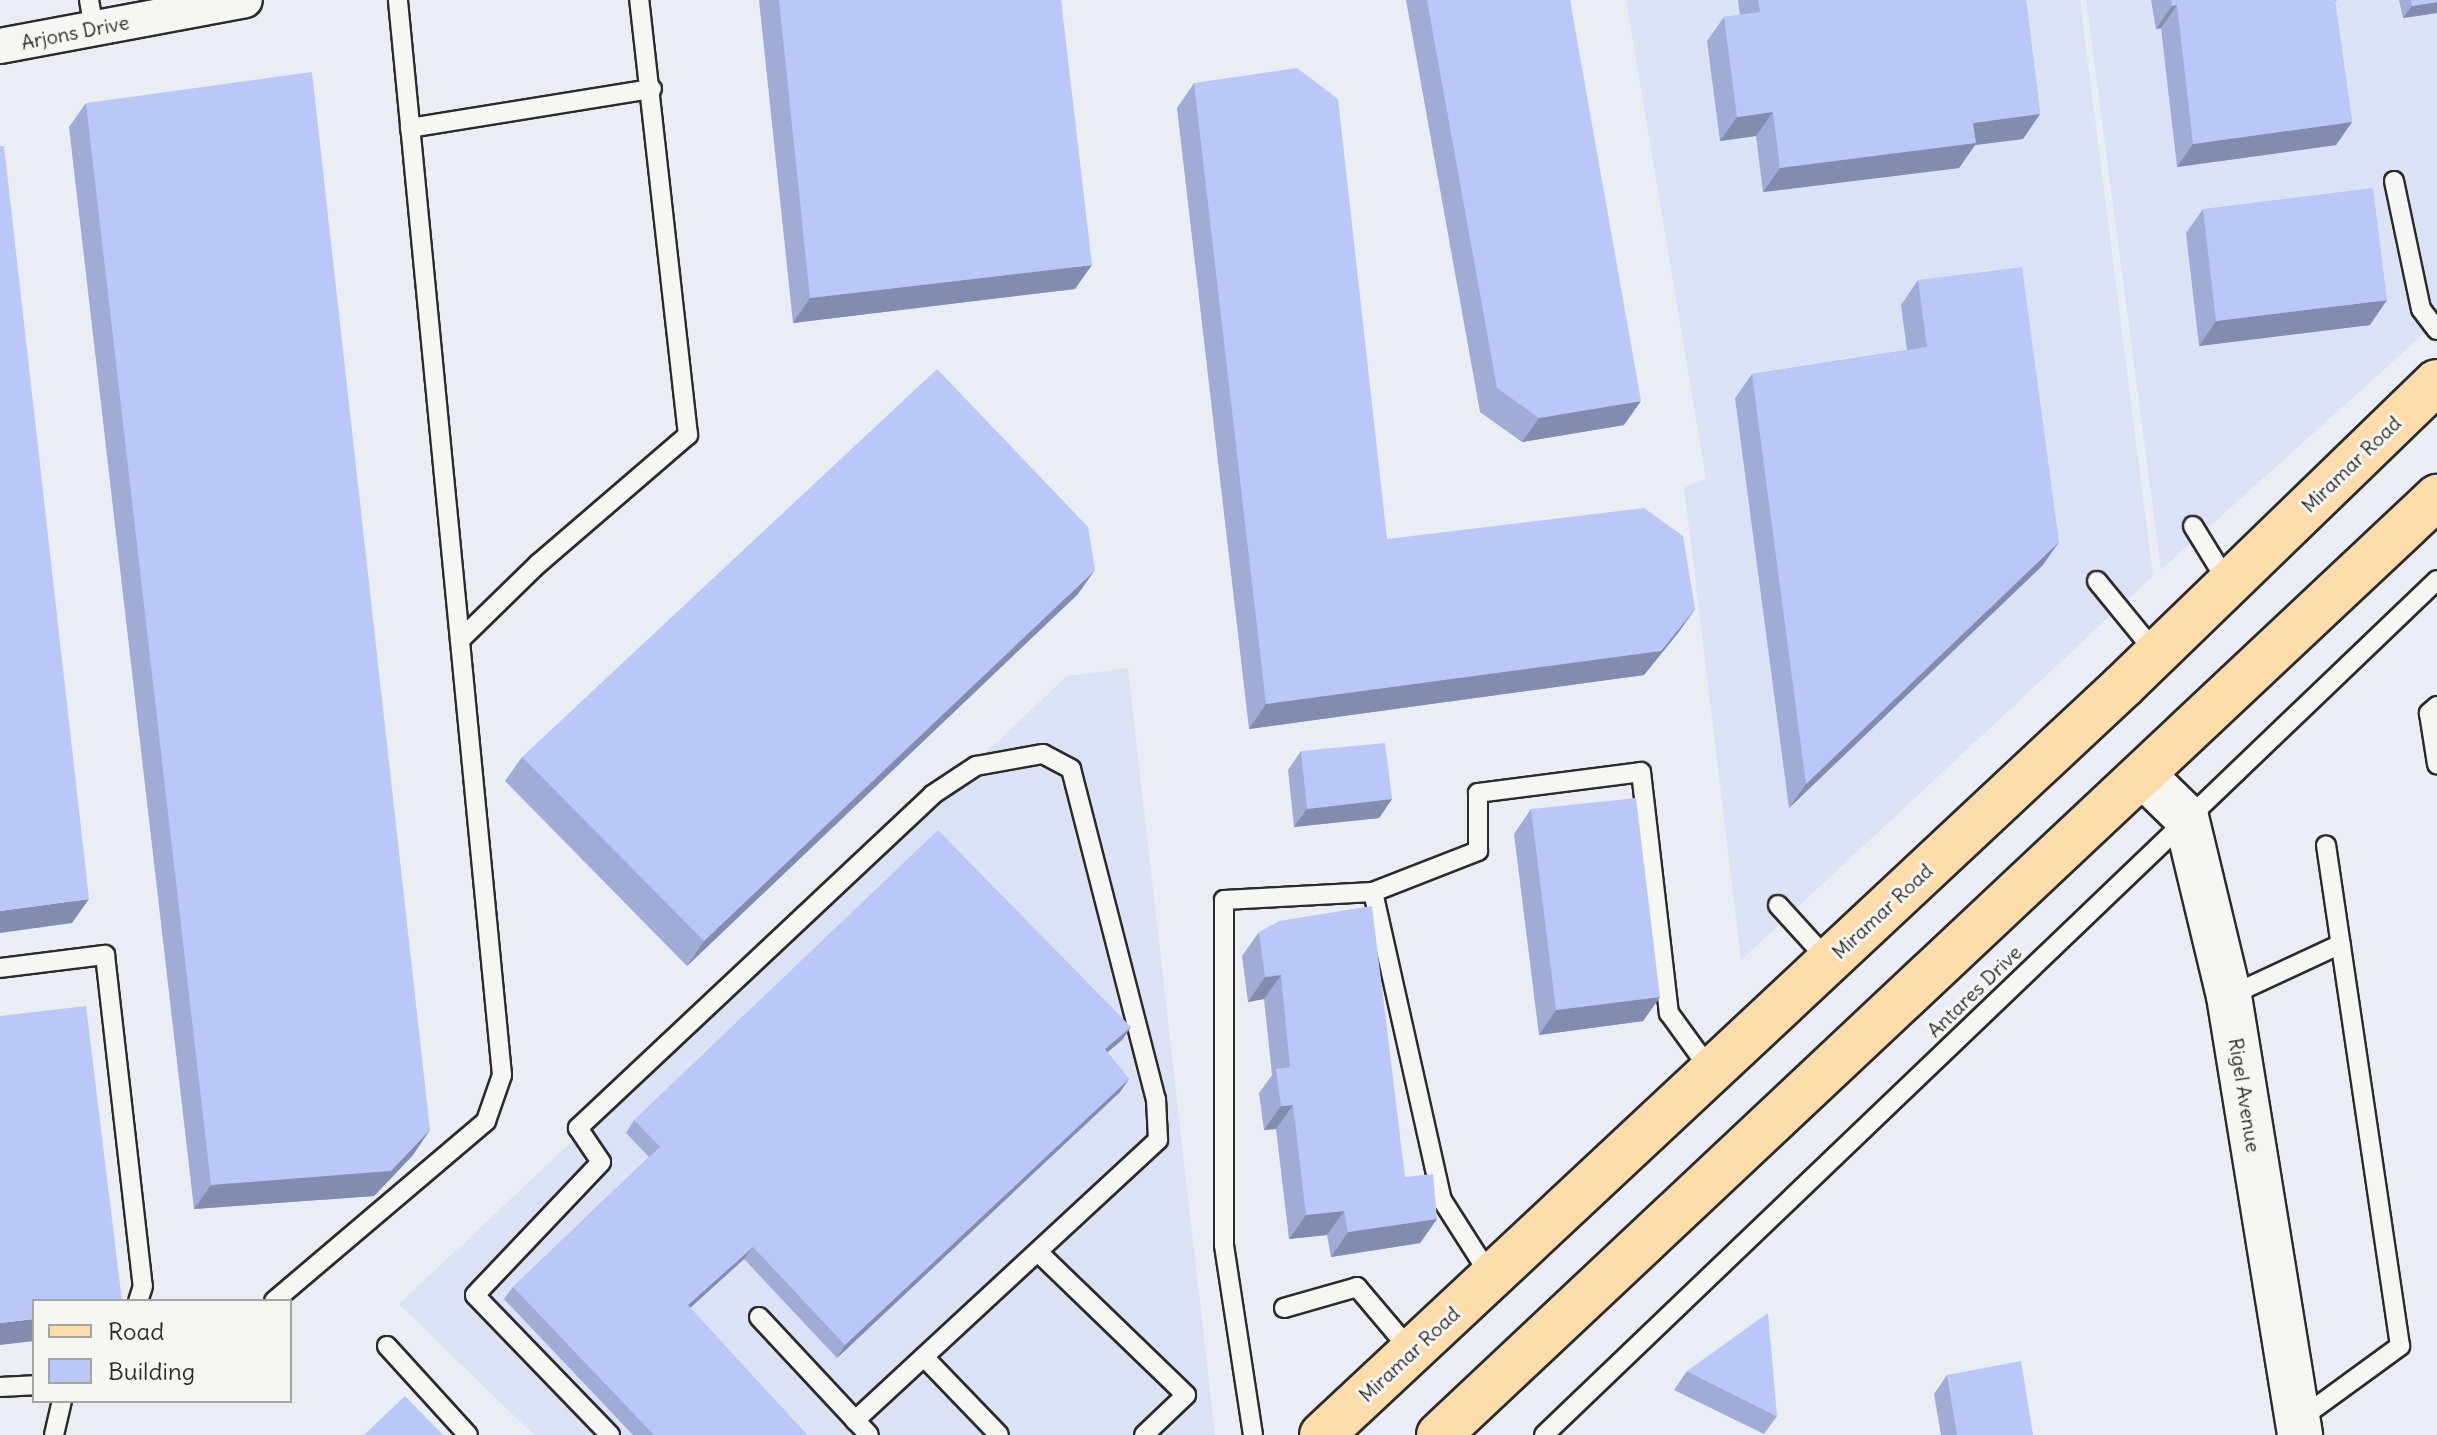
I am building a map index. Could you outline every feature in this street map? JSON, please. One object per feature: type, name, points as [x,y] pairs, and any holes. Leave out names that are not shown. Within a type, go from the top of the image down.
[{"type":"main road","name":"Miramar Road","points":[[1322,1435],[2156,653],[2437,382]]},
{"type":"main road","points":[[1439,1435],[2437,497]]},
{"type":"street","name":"Arjons Drive","points":[[0,46],[91,14],[245,0]]},
{"type":"street","points":[[2143,775],[2186,817]]},
{"type":"street","name":"Rigel Avenue","points":[[2186,817],[2229,996],[2299,1428]]},
{"type":"lane","points":[[276,1299],[486,1121],[502,1075],[398,0]]},
{"type":"lane","points":[[460,640],[538,564],[688,435],[652,89],[639,0]]},
{"type":"lane","points":[[410,128],[652,89]]},
{"type":"lane","points":[[2394,181],[2421,309],[2437,330]]},
{"type":"lane","points":[[2193,526],[2228,583]]},
{"type":"lane","name":"Antares Drive","points":[[1544,1435],[2437,580]]},
{"type":"lane","points":[[2097,581],[2156,653]]},
{"type":"lane","points":[[2437,706],[2429,713],[2437,764]]},
{"type":"lane","points":[[610,1435],[475,1295],[601,1162],[578,1128],[932,795],[976,766],[1043,754],[1071,769],[1156,1099],[1158,1140],[855,1421]]},
{"type":"lane","points":[[1253,1435],[1224,1245],[1224,900],[1373,892],[1478,851],[1478,793],[1641,772],[1669,1013],[1711,1071]]},
{"type":"lane","points":[[2299,1428],[2400,1346],[2326,845]]},
{"type":"lane","points":[[1373,892],[1442,1200],[1491,1277]]},
{"type":"lane","points":[[1778,905],[1829,961]]},
{"type":"lane","points":[[2229,996],[2341,944]]},
{"type":"lane","points":[[0,968],[105,955],[143,1286],[139,1299]]},
{"type":"lane","points":[[1039,1253],[1186,1395],[1144,1435]]},
{"type":"lane","points":[[1284,1308],[1357,1287],[1411,1351]]},
{"type":"lane","points":[[759,1317],[869,1435]]},
{"type":"lane","points":[[387,1346],[468,1435]]},
{"type":"lane","points":[[924,1357],[999,1435]]},
{"type":"lane","points":[[0,1387],[32,1385]]},
{"type":"lane","points":[[54,1435],[62,1403]]},
{"type":"shaded area","points":[[1626,0],[2080,0],[2153,576],[1741,960],[1684,486],[1706,479]]},
{"type":"shaded area","points":[[2086,0],[2437,0],[2437,322],[2161,570]]},
{"type":"shaded area","points":[[1128,668],[1215,1435],[534,1435],[399,1304],[1067,676]]},
{"type":"building","points":[[779,0],[1061,0],[1092,265],[810,298]]},
{"type":"building","points":[[1427,0],[1570,0],[1641,401],[1539,418],[1497,388]]},
{"type":"building","points":[[1758,0],[2026,0],[2040,114],[1973,123],[1976,143],[1780,168],[1773,112],[1737,117],[1724,17],[1760,12]]},
{"type":"building","points":[[2171,0],[2335,0],[2352,122],[2193,144],[2177,5],[2172,6]]},
{"type":"building","points":[[2411,0],[2437,0],[2437,2],[2412,6]]},
{"type":"building","points":[[1297,68],[1338,99],[1387,539],[1644,508],[1683,536],[1695,609],[1661,651],[1266,704],[1194,83]]},
{"type":"building","points":[[312,72],[430,1130],[391,1171],[211,1185],[86,103]]},
{"type":"building","points":[[0,146],[4,146],[89,899],[0,911]]},
{"type":"building","points":[[2373,188],[2387,300],[2216,321],[2203,209]]},
{"type":"building","points":[[2022,267],[2059,542],[1806,784],[1752,374],[1927,347],[1918,280]]},
{"type":"building","points":[[937,369],[1088,527],[1095,570],[704,941],[522,757]]},
{"type":"building","points":[[1385,743],[1392,799],[1307,809],[1301,751]]},
{"type":"building","points":[[1636,798],[1660,997],[1556,1010],[1531,809]]},
{"type":"building","points":[[938,830],[1131,1027],[1105,1049],[1129,1079],[845,1345],[753,1247],[688,1305],[807,1435],[654,1435],[513,1287],[660,1147],[634,1120]]},
{"type":"building","points":[[1372,906],[1405,1177],[1433,1174],[1437,1219],[1348,1232],[1344,1211],[1306,1215],[1293,1105],[1281,1106],[1276,1069],[1290,1067],[1281,975],[1265,977],[1259,932],[1279,921]]},
{"type":"building","points":[[86,1006],[122,1299],[32,1299],[32,1319],[0,1323],[0,1016]]},
{"type":"building","points":[[1768,1313],[1777,1416],[1687,1371]]},
{"type":"building","points":[[2021,1361],[2033,1435],[1957,1435],[1947,1375]]},
{"type":"building","points":[[405,1396],[443,1435],[364,1435]]}]
